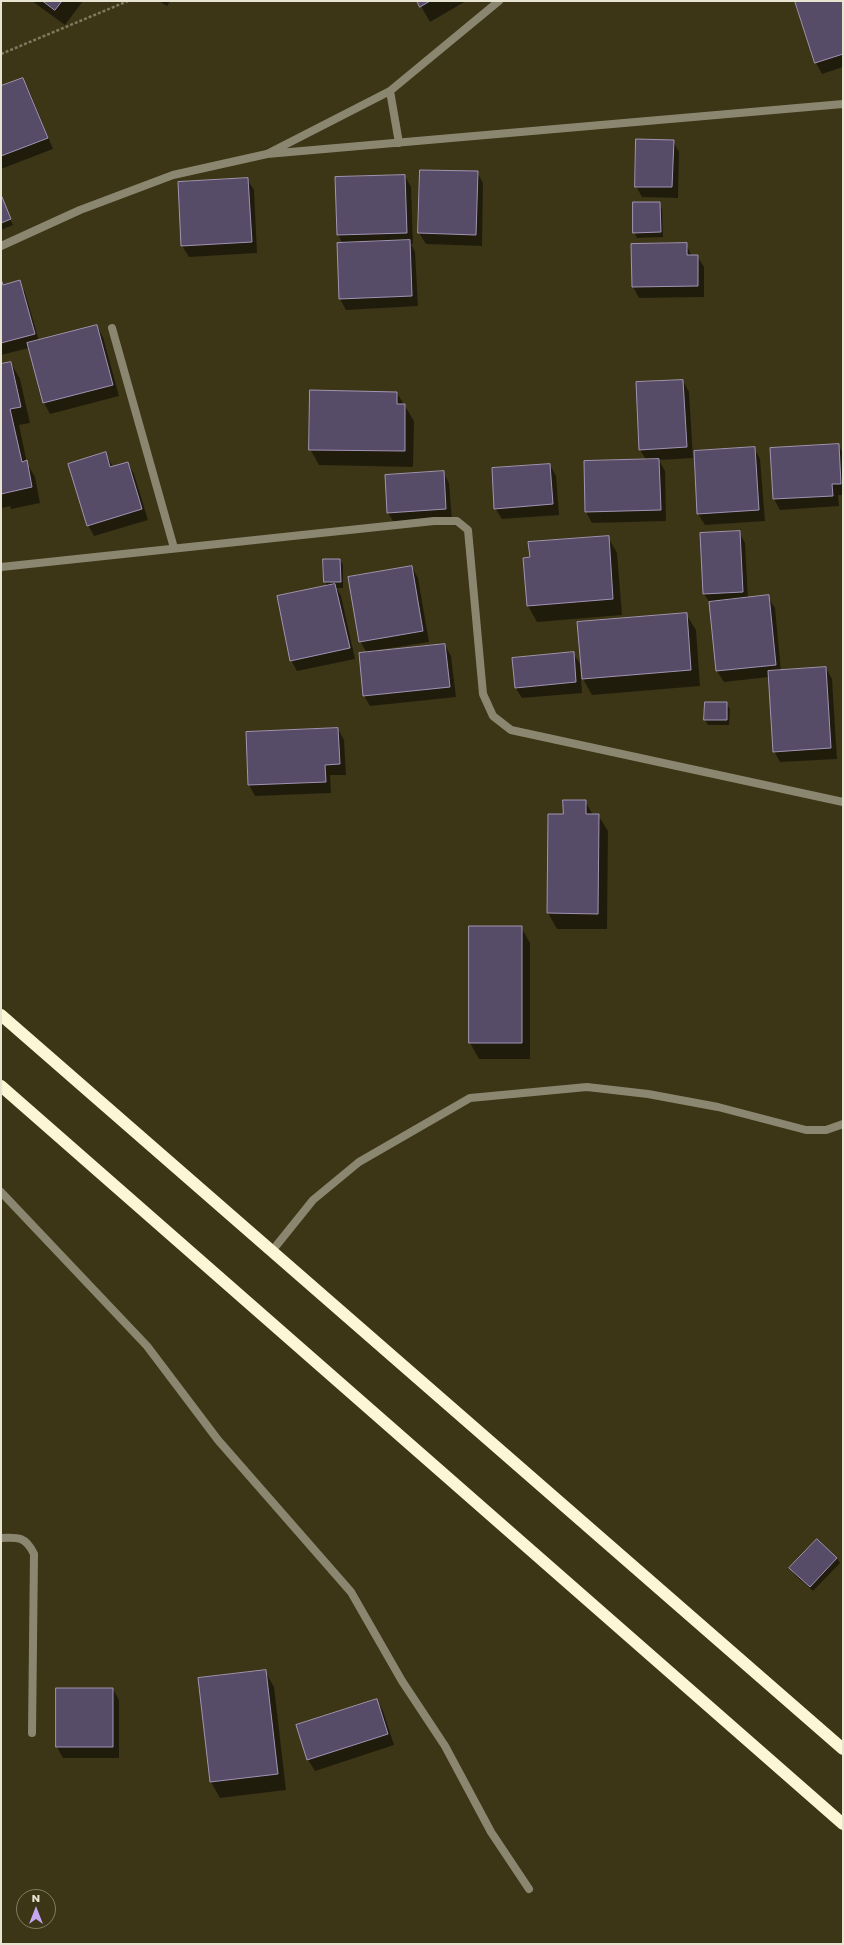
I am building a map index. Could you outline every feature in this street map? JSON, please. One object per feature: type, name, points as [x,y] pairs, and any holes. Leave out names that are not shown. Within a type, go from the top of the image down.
[{"type":"highway","points":[[1,1016],[843,1750]]},
{"type":"highway","points":[[1,1086],[843,1824]]},
{"type":"street","points":[[267,154],[390,91],[499,1]]},
{"type":"street","points":[[390,91],[399,143]]},
{"type":"street","points":[[1,246],[80,210],[173,175],[267,154],[843,104]]},
{"type":"street","points":[[112,328],[174,548]]},
{"type":"street","points":[[1,567],[434,521],[457,521],[468,530],[483,694],[493,716],[511,730],[843,802]]},
{"type":"street","points":[[272,1251],[313,1200],[359,1162],[470,1098],[587,1087],[648,1094],[718,1107],[806,1130],[826,1130],[843,1124]]},
{"type":"street","points":[[1,1192],[147,1346],[218,1440],[351,1592],[402,1681],[445,1746],[491,1832],[529,1889]]},
{"type":"street","points":[[1,1538],[17,1538],[29,1543],[34,1554],[32,1733]]},
{"type":"path","points":[[1,54],[128,1]]},
{"type":"building","points":[[43,1],[62,1],[55,10]]},
{"type":"building","points":[[417,1],[430,1],[420,7]]},
{"type":"building","points":[[795,1],[843,1],[843,54],[815,63]]},
{"type":"building","points":[[23,78],[48,138],[1,156],[1,86]]},
{"type":"building","points":[[636,139],[674,140],[672,187],[635,187]]},
{"type":"building","points":[[420,170],[478,171],[476,235],[418,233]]},
{"type":"building","points":[[405,175],[407,233],[337,235],[335,177]]},
{"type":"building","points":[[248,178],[252,242],[181,246],[178,182]]},
{"type":"building","points":[[2,197],[11,219],[1,223],[1,198]]},
{"type":"building","points":[[633,202],[660,202],[661,232],[633,233]]},
{"type":"building","points":[[410,240],[412,296],[339,299],[337,243]]},
{"type":"building","points":[[687,243],[687,255],[698,255],[698,286],[632,287],[631,244]]},
{"type":"building","points":[[1,279],[3,285],[20,280],[35,334],[1,343]]},
{"type":"building","points":[[97,325],[113,385],[43,403],[27,343]]},
{"type":"building","points":[[11,362],[21,407],[10,409],[22,462],[27,460],[32,487],[1,494],[1,364]]},
{"type":"building","points":[[683,380],[687,447],[639,450],[636,382]]},
{"type":"building","points":[[310,390],[397,392],[397,404],[405,404],[405,451],[309,450]]},
{"type":"building","points":[[839,444],[841,484],[832,484],[833,496],[773,499],[770,448]]},
{"type":"building","points":[[755,447],[759,510],[697,514],[694,451]]},
{"type":"building","points":[[106,452],[110,467],[128,462],[142,509],[87,526],[68,464]]},
{"type":"building","points":[[659,459],[661,510],[585,512],[584,461]]},
{"type":"building","points":[[550,464],[553,504],[494,509],[492,468]]},
{"type":"building","points":[[444,471],[446,509],[387,513],[385,475]]},
{"type":"building","points":[[740,531],[743,592],[703,594],[700,533]]},
{"type":"building","points":[[609,536],[613,599],[527,606],[523,558],[530,557],[528,542]]},
{"type":"building","points":[[323,559],[340,559],[341,582],[324,582]]},
{"type":"building","points":[[412,566],[423,631],[359,642],[348,577]]},
{"type":"building","points":[[335,584],[350,648],[290,661],[277,596]]},
{"type":"building","points":[[769,595],[776,665],[716,671],[709,602]]},
{"type":"building","points":[[687,613],[691,670],[582,679],[577,622]]},
{"type":"building","points":[[445,644],[450,687],[363,696],[359,653]]},
{"type":"building","points":[[574,652],[576,682],[515,688],[512,658]]},
{"type":"building","points":[[826,667],[831,748],[773,752],[768,671]]},
{"type":"building","points":[[705,702],[727,702],[727,720],[704,720]]},
{"type":"building","points":[[338,728],[340,764],[325,765],[326,782],[248,785],[246,732]]},
{"type":"building","points":[[563,800],[586,800],[586,814],[599,814],[598,914],[547,913],[548,814],[563,814]]},
{"type":"building","points":[[469,926],[522,926],[522,1043],[469,1043]]},
{"type":"building","points":[[817,1539],[837,1558],[810,1587],[789,1568]]},
{"type":"building","points":[[266,1670],[278,1774],[210,1782],[198,1678]]},
{"type":"building","points":[[56,1688],[113,1688],[113,1747],[56,1747]]},
{"type":"building","points":[[377,1699],[388,1734],[307,1760],[296,1725]]}]
